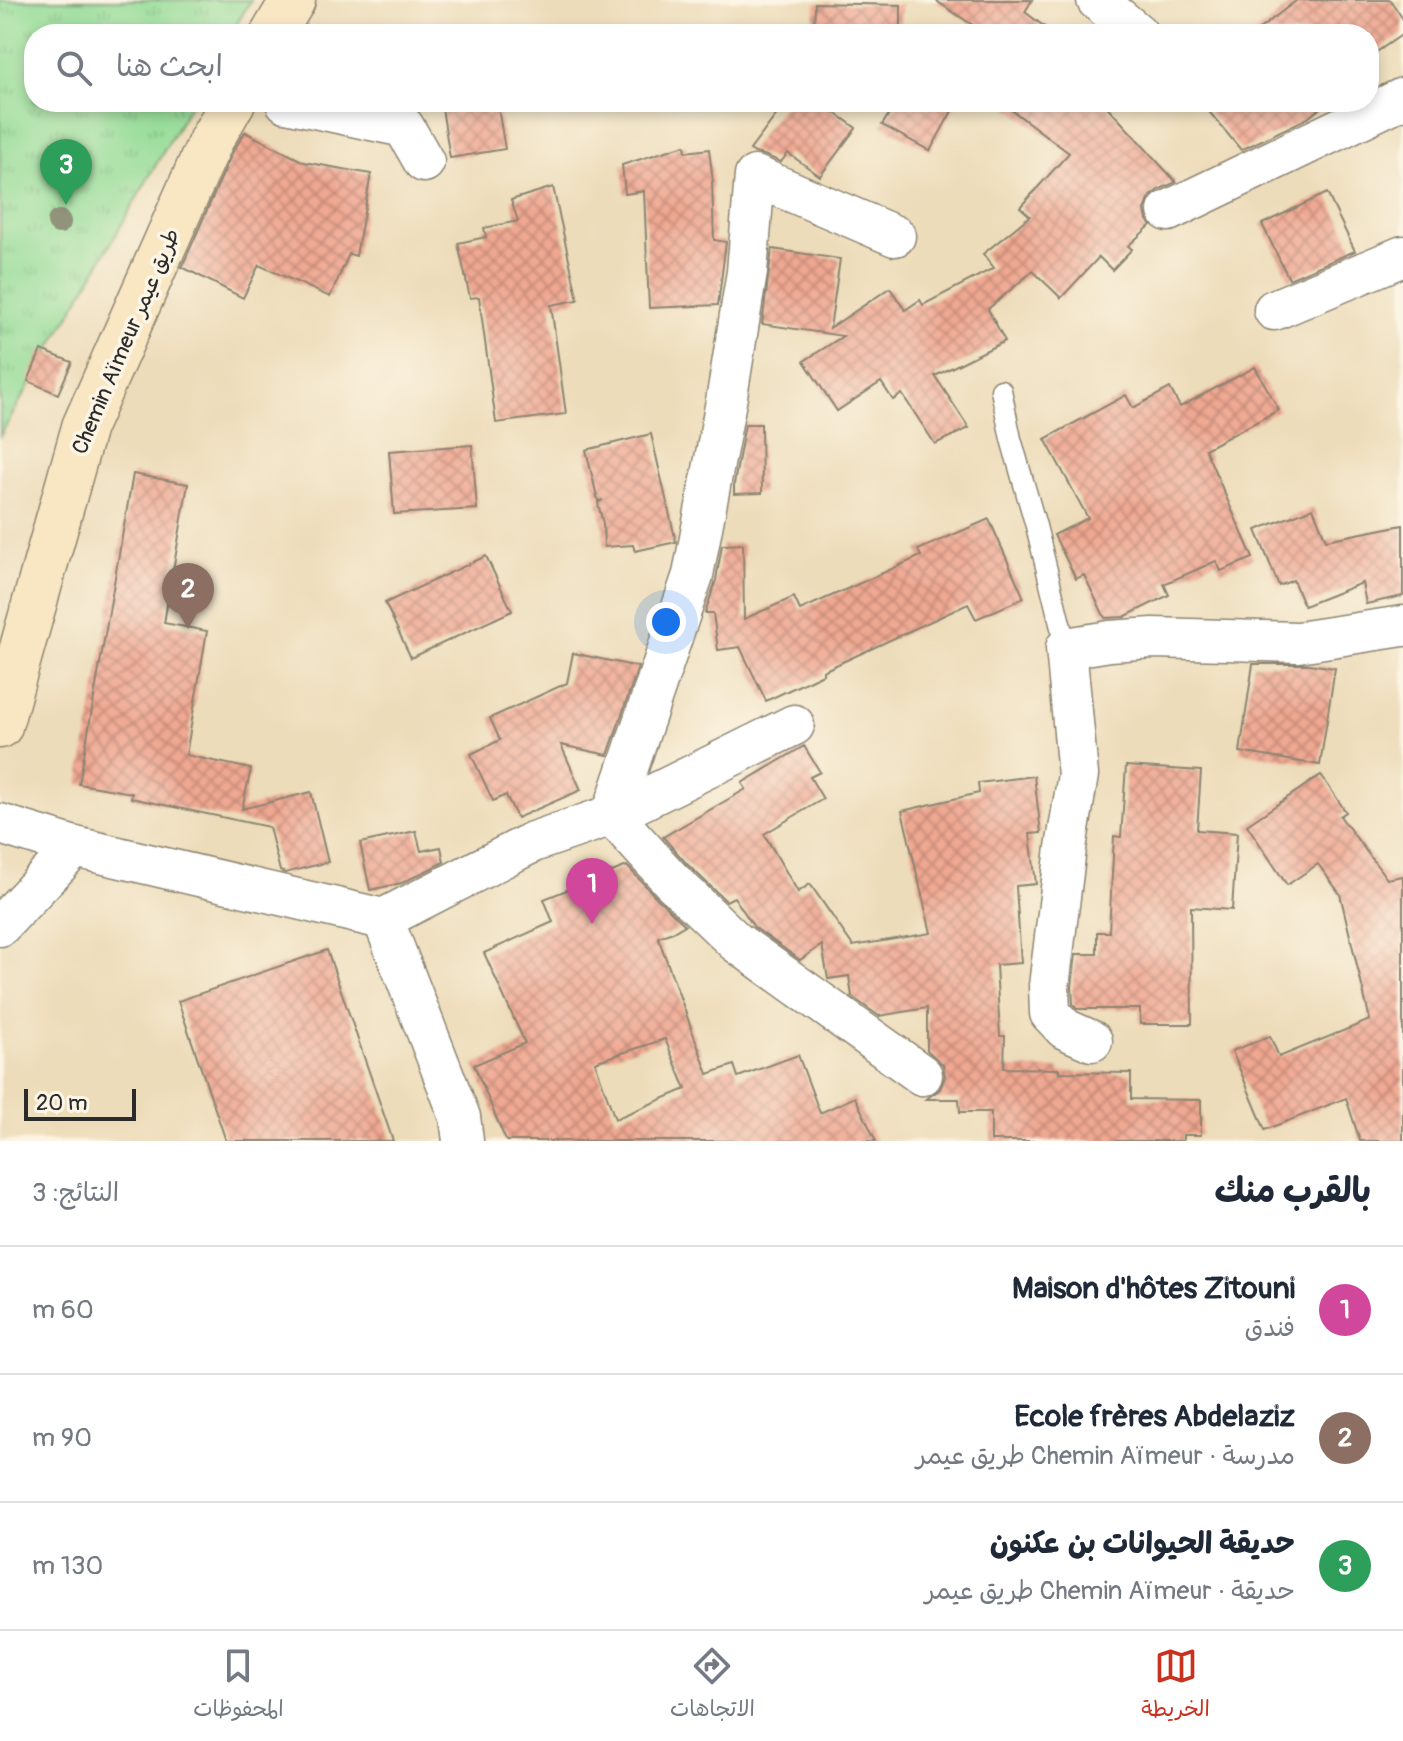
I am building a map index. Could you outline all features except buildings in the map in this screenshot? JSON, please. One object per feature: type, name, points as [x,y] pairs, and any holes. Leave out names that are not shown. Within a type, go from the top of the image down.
[{"type":"street","points":[[279,24],[293,0]]},
{"type":"street","points":[[1097,0],[1126,24]]},
{"type":"street","points":[[1379,110],[1403,98]]},
{"type":"street","name":"Chemin Aïmeur طريق عيمر","points":[[0,726],[84,427],[211,140],[227,112]]},
{"type":"street","points":[[333,112],[404,127],[424,162]]},
{"type":"street","points":[[1168,211],[1374,112]]},
{"type":"street","points":[[612,815],[693,575],[747,272],[755,176],[895,236]]},
{"type":"street","points":[[1274,310],[1403,256]]},
{"type":"street","points":[[1092,1041],[1065,1029],[1050,1013],[1049,986],[1078,775],[1066,648],[1153,638],[1298,642],[1403,626]]},
{"type":"street","points":[[0,824],[75,847],[383,919],[533,842],[612,815],[794,725]]},
{"type":"street","points":[[612,815],[671,880],[736,942],[922,1075]]},
{"type":"street","points":[[0,926],[75,847]]},
{"type":"street","points":[[383,919],[460,1117],[463,1141]]},
{"type":"lane","points":[[1001,390],[1066,648]]},
{"type":"green space","points":[[0,0],[251,0],[237,24],[24,24],[24,112],[186,112],[0,436]]},
{"type":"place","name":"حديقة الحيوانات بن عكنون","points":[[66,205]]},
{"type":"place","name":"Ecole frères Abdelaziz","points":[[188,629]]},
{"type":"place","name":"Maison d'hôtes Zitouni","points":[[592,924]]}]
